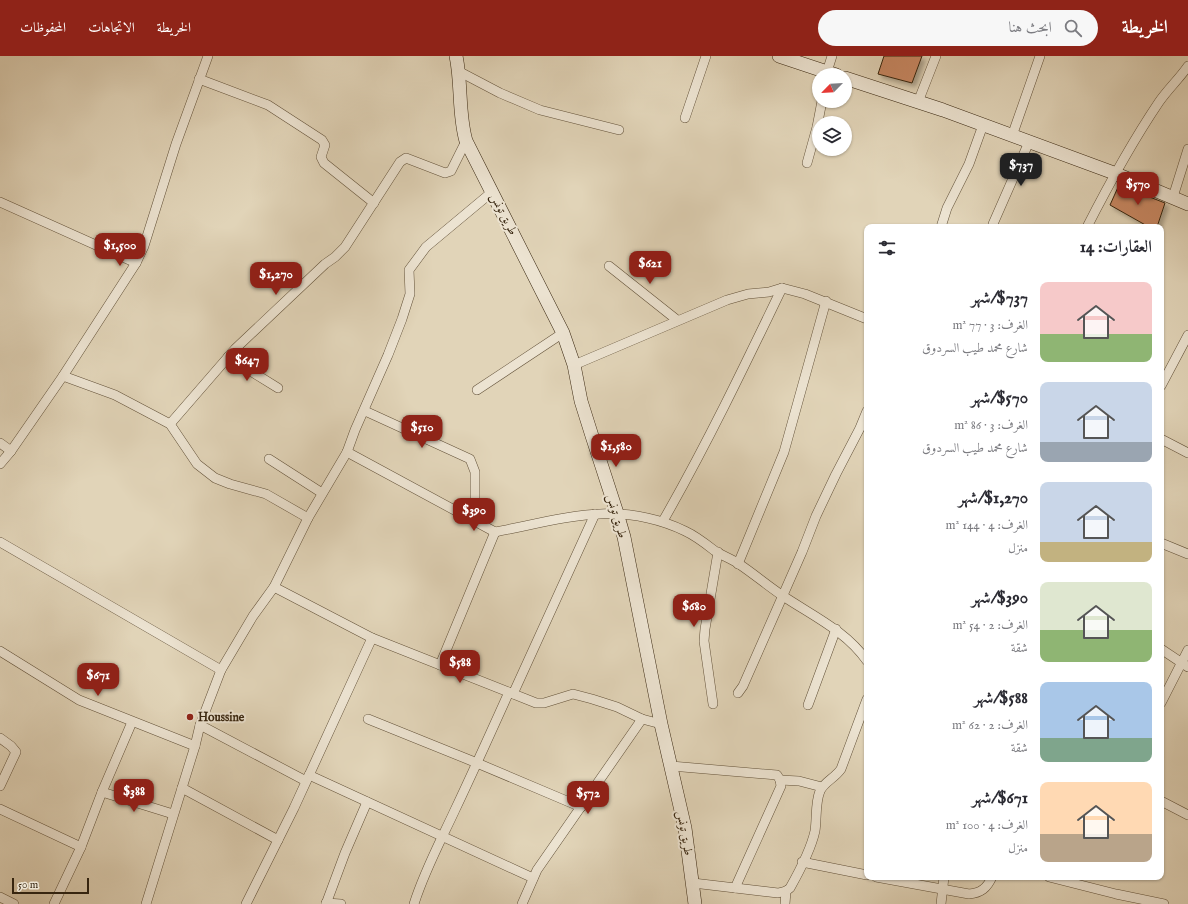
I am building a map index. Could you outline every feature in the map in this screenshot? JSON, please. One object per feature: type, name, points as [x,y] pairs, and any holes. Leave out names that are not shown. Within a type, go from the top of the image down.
[{"type":"main road","name":"طريق تونس","points":[[456,56],[460,72],[463,127],[466,141],[563,333],[574,365],[583,408],[617,513],[634,586],[661,724],[685,828],[695,904]]},
{"type":"main road","points":[[778,56],[812,68]]},
{"type":"main road","points":[[852,80],[983,125],[1183,200]]},
{"type":"street","points":[[0,464],[11,451],[64,376],[136,263],[144,246],[176,144],[208,56]]},
{"type":"street","points":[[685,118],[706,56]]},
{"type":"street","points":[[830,68],[832,56]]},
{"type":"street","points":[[918,102],[936,56]]},
{"type":"street","points":[[1012,136],[1040,56]]},
{"type":"street","points":[[1088,224],[1114,173],[1160,101],[1188,66]]},
{"type":"street","points":[[460,72],[500,93],[540,110],[619,130]]},
{"type":"street","points":[[200,79],[268,105],[322,140],[325,145],[321,157],[324,163],[374,203]]},
{"type":"street","points":[[807,163],[821,108]]},
{"type":"street","points":[[942,224],[947,208],[969,164],[983,125]]},
{"type":"street","points":[[170,424],[235,349],[345,247],[400,162],[406,158],[448,173],[451,171],[466,141]]},
{"type":"street","points":[[993,224],[1029,142]]},
{"type":"street","points":[[1183,200],[1188,149]]},
{"type":"street","points":[[146,904],[195,746],[200,725],[221,670],[253,616],[274,587],[308,518],[347,452],[404,313],[410,294],[409,270],[426,246],[492,192]]},
{"type":"street","points":[[0,202],[136,263]]},
{"type":"street","points":[[610,266],[677,320]]},
{"type":"street","points":[[663,521],[686,482],[722,412],[782,288]]},
{"type":"street","points":[[574,365],[677,320],[728,300],[748,294],[769,292],[782,288],[826,301],[864,318]]},
{"type":"street","points":[[738,564],[784,452],[826,301]]},
{"type":"street","points":[[477,390],[563,333]]},
{"type":"street","points":[[1164,380],[1188,335]]},
{"type":"street","points":[[228,357],[278,388]]},
{"type":"street","points":[[64,376],[116,395],[170,424],[197,464],[215,478],[230,484],[266,494],[308,518]]},
{"type":"street","points":[[365,411],[470,460],[475,472],[475,520]]},
{"type":"street","points":[[738,693],[743,686],[783,596],[816,516],[864,419]]},
{"type":"street","points":[[1164,441],[1188,453]]},
{"type":"street","points":[[0,443],[11,451]]},
{"type":"street","points":[[347,452],[495,532],[569,516],[595,514],[617,513],[663,521],[687,532],[738,564],[783,596],[836,629],[864,656]]},
{"type":"street","points":[[269,459],[322,493]]},
{"type":"street","points":[[414,904],[419,886],[595,514]]},
{"type":"street","points":[[440,665],[495,532]]},
{"type":"street","points":[[0,542],[221,670]]},
{"type":"street","points":[[1164,544],[1188,554]]},
{"type":"street","points":[[713,704],[704,641],[718,552]]},
{"type":"street","points":[[274,587],[372,638],[536,703],[544,703],[573,694],[598,701],[642,719],[661,724]]},
{"type":"street","points":[[808,705],[836,629]]},
{"type":"street","points":[[246,904],[308,778],[372,638]]},
{"type":"street","points":[[1164,697],[1185,665],[1188,650]]},
{"type":"street","points":[[0,651],[79,700],[195,746]]},
{"type":"street","points":[[1164,652],[1185,665]]},
{"type":"street","points":[[693,883],[778,894],[786,891],[794,882],[810,847],[822,787],[837,775],[841,768],[864,707]]},
{"type":"street","points":[[368,719],[581,807]]},
{"type":"street","points":[[522,904],[537,870],[642,719]]},
{"type":"street","points":[[54,904],[81,847],[102,792],[132,722]]},
{"type":"street","points":[[200,725],[308,778],[367,802],[533,878]]},
{"type":"street","points":[[0,738],[11,746],[16,752],[0,786]]},
{"type":"street","points":[[671,766],[777,775],[780,780],[781,786],[735,888]]},
{"type":"street","points":[[780,780],[799,780],[822,787]]},
{"type":"street","points":[[182,788],[278,840]]},
{"type":"street","points":[[102,792],[173,814]]},
{"type":"street","points":[[341,904],[326,904],[345,853],[367,802]]},
{"type":"street","points":[[1164,803],[1188,815]]},
{"type":"street","points":[[0,809],[81,847]]},
{"type":"street","points":[[802,862],[864,874]]},
{"type":"street","points":[[891,880],[969,894],[982,892],[990,880]]},
{"type":"street","points":[[941,904],[944,880]]},
{"type":"street","points":[[1061,880],[1159,903]]},
{"type":"street","points":[[785,904],[786,891]]},
{"type":"street","points":[[1115,904],[1116,894]]},
{"type":"street","points":[[0,897],[14,904]]},
{"type":"building","points":[[884,56],[922,56],[912,83],[878,74]]},
{"type":"building","points":[[1119,185],[1165,203],[1158,224],[1144,224],[1110,205]]},
{"type":"place","name":"Houssine","points":[[190,717]]}]
